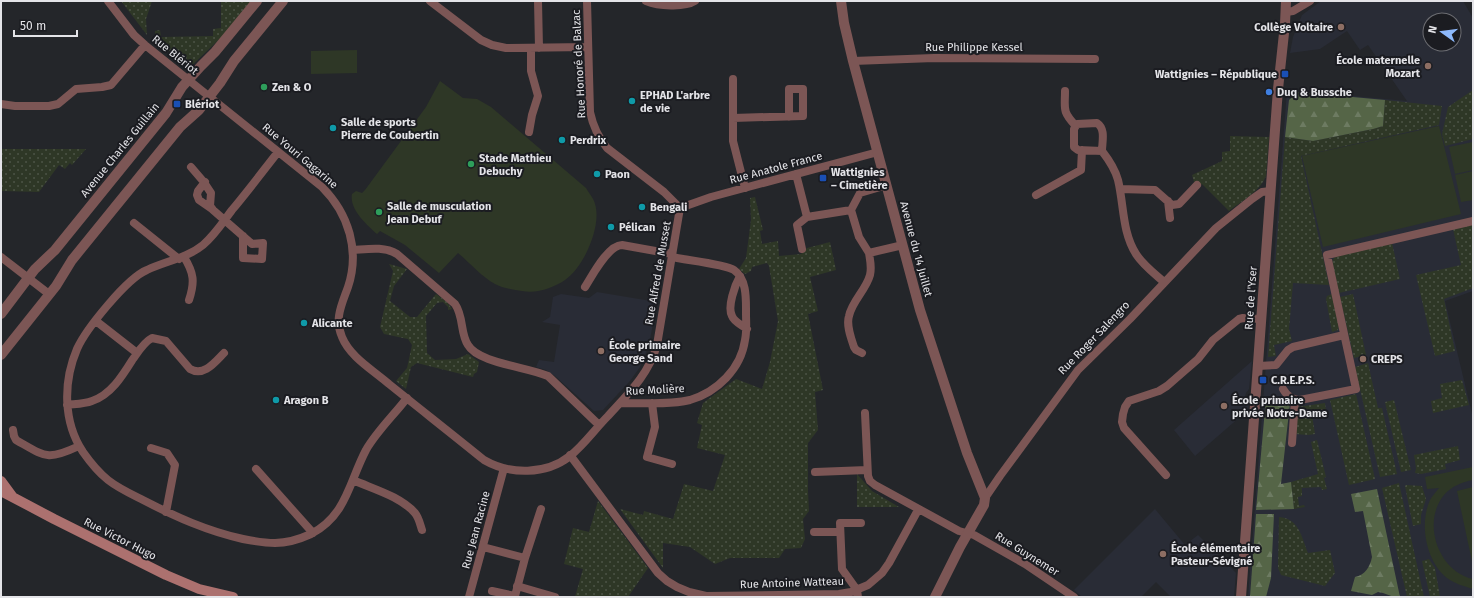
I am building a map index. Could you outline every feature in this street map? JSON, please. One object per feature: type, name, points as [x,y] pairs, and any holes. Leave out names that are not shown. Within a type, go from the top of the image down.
[{"type":"main road","points":[[1,481],[12,496]]},
{"type":"main road","name":"Rue Victor Hugo","points":[[1,491],[179,581],[206,591],[233,597]]},
{"type":"main road","points":[[1,497],[54,519]]},
{"type":"street","name":"Rue Blériot","points":[[108,1],[134,34],[145,45],[199,88]]},
{"type":"street","name":"Avenue Charles Guillain","points":[[1,314],[35,268],[55,250],[72,230],[166,113],[182,87],[216,52],[257,1]]},
{"type":"street","points":[[1,355],[50,294],[72,260],[180,127],[199,110],[234,61],[283,1]]},
{"type":"street","points":[[430,1],[474,35],[486,43],[499,47],[588,47]]},
{"type":"street","points":[[529,132],[532,115],[538,96],[532,74],[538,1]]},
{"type":"street","name":"Rue Honoré de Balzac","points":[[587,1],[590,112],[597,133],[604,144],[612,152],[664,192],[680,208]]},
{"type":"street","points":[[646,1],[662,5],[687,4],[695,1]]},
{"type":"street","name":"Avenue du 14 Juillet","points":[[841,1],[844,23],[853,61],[920,310],[967,453],[985,498]]},
{"type":"street","name":"Rue de l'Yser","points":[[1241,597],[1278,89],[1286,1]]},
{"type":"street","points":[[1286,12],[1293,11],[1310,1]]},
{"type":"street","points":[[1,104],[15,106],[49,106],[58,104],[76,89],[111,85],[145,45]]},
{"type":"street","name":"Rue Philippe Kessel","points":[[853,61],[942,58],[1095,59]]},
{"type":"street","points":[[733,79],[734,147],[745,188]]},
{"type":"street","name":"Rue Youri Gagarine","points":[[199,88],[322,187],[332,197],[346,221],[353,250],[351,277],[339,313],[339,326],[342,338],[351,352],[407,398]]},
{"type":"street","points":[[1065,91],[1065,112],[1068,118],[1075,125]]},
{"type":"street","points":[[733,118],[789,117]]},
{"type":"street","points":[[1075,125],[1081,123],[1097,123],[1100,125],[1102,129],[1102,151],[1115,171],[1120,189],[1125,226],[1132,248],[1142,262],[1164,282]]},
{"type":"street","points":[[1075,125],[1073,144],[1076,148],[1082,150],[1102,151]]},
{"type":"street","points":[[1036,195],[1081,170],[1082,150]]},
{"type":"street","points":[[278,152],[206,242],[182,258],[147,270],[136,276],[96,321],[81,343],[75,356],[69,377],[67,404],[72,427],[79,446],[93,466],[109,480],[166,512],[216,533],[253,541],[276,543],[287,542],[313,533],[337,513],[344,502],[370,445],[407,398]]},
{"type":"street","name":"Rue Anatole France","points":[[680,208],[699,200],[878,152]]},
{"type":"street","points":[[191,167],[205,182],[211,192],[210,206],[212,209]]},
{"type":"street","points":[[796,174],[807,217]]},
{"type":"street","points":[[205,182],[198,191],[197,195],[199,200],[212,209],[243,236]]},
{"type":"street","points":[[862,353],[856,350],[854,346],[848,319],[854,303],[869,279],[871,270],[868,253],[859,237],[851,210],[860,193],[887,185]]},
{"type":"street","points":[[1120,189],[1155,190],[1172,205],[1176,205],[1179,204],[1197,185]]},
{"type":"street","name":"Rue Roger Salengro","points":[[935,597],[984,505],[985,498],[1078,370],[1130,319],[1224,220],[1252,198],[1262,192],[1271,191]]},
{"type":"street","points":[[1168,202],[1170,218]]},
{"type":"street","name":"Rue Alfred de Musset","points":[[407,398],[484,460],[504,468],[515,471],[540,469],[556,464],[570,455],[640,380],[653,356],[658,337],[680,208]]},
{"type":"street","points":[[802,249],[797,225],[807,217],[851,210]]},
{"type":"street","points":[[1283,389],[1289,397],[1295,400],[1307,400],[1356,389],[1327,255],[1473,222]]},
{"type":"street","points":[[134,223],[182,258],[191,268],[192,288],[189,300]]},
{"type":"street","points":[[585,287],[607,254],[616,246],[622,245],[726,267],[736,271],[740,276],[733,294],[731,314],[735,320],[746,329]]},
{"type":"street","points":[[868,253],[903,245]]},
{"type":"street","points":[[353,250],[380,249],[397,254],[456,304],[460,314],[466,342],[474,353],[488,359],[548,376],[599,425]]},
{"type":"street","points":[[1,257],[50,294]]},
{"type":"street","name":"Rue Molière","points":[[620,403],[679,402],[691,400],[715,388],[726,379],[738,362],[745,344],[745,291],[740,276]]},
{"type":"street","points":[[1166,475],[1124,428],[1122,418],[1127,404],[1132,399],[1159,391],[1167,386],[1198,359],[1213,340],[1239,319],[1262,318]]},
{"type":"street","points":[[96,321],[137,353]]},
{"type":"street","points":[[1258,366],[1276,365],[1288,350],[1293,347],[1344,335]]},
{"type":"street","points":[[67,404],[90,402],[104,395],[119,381],[137,353],[149,339],[156,338],[168,342],[190,369],[199,372],[204,371],[224,353]]},
{"type":"street","points":[[1292,443],[1295,400]]},
{"type":"street","points":[[652,403],[655,427],[647,457],[672,464]]},
{"type":"street","points":[[815,472],[867,470],[865,413]]},
{"type":"street","points":[[13,430],[16,440],[46,455],[59,455],[79,446]]},
{"type":"street","points":[[151,448],[167,452],[175,465],[166,512]]},
{"type":"street","name":"Rue Antoine Watteau","points":[[570,455],[658,573],[672,584],[694,595],[808,596],[857,594],[886,569],[918,510]]},
{"type":"street","name":"Rue Jean Racine","points":[[469,597],[504,468]]},
{"type":"street","points":[[256,469],[313,533]]},
{"type":"street","name":"Rue Guynemer","points":[[867,470],[870,481],[875,485],[918,510],[959,531],[974,535],[1026,564],[1074,597]]},
{"type":"street","points":[[353,480],[405,504],[416,513],[422,530]]},
{"type":"street","points":[[492,591],[515,596],[525,558],[541,509]]},
{"type":"street","points":[[857,594],[842,569],[840,523],[860,523]]},
{"type":"street","points":[[814,532],[840,532]]},
{"type":"street","points":[[483,547],[525,558]]},
{"type":"street","points":[[518,586],[555,597]]},
{"type":"shaded area","name":"CREPS","points":[[1321,1],[1463,1],[1473,18],[1473,291],[1445,301],[1473,418],[1473,597],[1248,597],[1287,90],[1407,101],[1368,45],[1360,50],[1347,31],[1320,49],[1290,53],[1293,37],[1302,15]]},
{"type":"shaded area","name":"École primaire George Sand","points":[[597,292],[657,302],[649,345],[640,367],[630,381],[603,410],[594,411],[555,376],[546,370],[536,367],[539,360],[554,362],[560,325],[542,322],[550,317],[553,297],[561,294],[589,298]]},
{"type":"shaded area","name":"École primaire privée Notre-Dame","points":[[1252,361],[1249,389],[1245,397],[1249,401],[1248,410],[1195,456],[1174,430]]},
{"type":"shaded area","name":"École élémentaire Pasteur-Sévigné","points":[[1155,509],[1185,545],[1198,535],[1236,573],[1234,597],[1171,597],[1156,582],[1141,597],[1082,597],[1074,590]]},
{"type":"green space","points":[[121,1],[152,1],[146,19],[147,35]]},
{"type":"green space","points":[[221,1],[252,1],[229,30],[187,70],[184,68],[183,61],[155,42],[155,31],[160,30],[161,37],[213,36],[213,29],[221,28]]},
{"type":"green space","points":[[357,50],[357,73],[311,74],[311,51]]},
{"type":"green space","name":"Stade Mathieu Debuchy","points":[[440,81],[463,98],[477,99],[491,107],[586,188],[593,198],[596,213],[594,234],[579,266],[565,280],[545,290],[533,292],[505,288],[485,278],[458,253],[439,273],[405,245],[380,231],[377,234],[356,211],[353,205],[352,194],[356,191],[362,193],[365,190],[426,107]]},
{"type":"green space","points":[[1473,90],[1473,139],[1445,146],[1442,134],[1448,107]]},
{"type":"green space","points":[[1298,92],[1385,100],[1383,126],[1313,141],[1285,137],[1289,100]]},
{"type":"green space","points":[[1385,100],[1442,106],[1439,125],[1301,156],[1329,285],[1293,283],[1289,329],[1292,341],[1274,345],[1276,356],[1268,357],[1285,137],[1313,141],[1383,126]]},
{"type":"green space","points":[[1439,126],[1461,214],[1323,247],[1302,156]]},
{"type":"green space","points":[[1230,136],[1269,137],[1266,176],[1260,186],[1229,211],[1202,184],[1199,186],[1194,182],[1192,175],[1222,161],[1222,152],[1230,151]]},
{"type":"green space","points":[[1473,142],[1473,170],[1455,174],[1449,147]]},
{"type":"green space","points":[[1,149],[86,149],[72,165],[70,163],[65,169],[59,165],[39,192],[1,191]]},
{"type":"green space","points":[[1473,171],[1473,200],[1461,202],[1455,175]]},
{"type":"green space","points":[[755,197],[763,230],[760,231],[762,244],[778,241],[779,256],[801,254],[807,248],[830,242],[836,270],[810,277],[818,311],[808,314],[823,390],[815,392],[818,430],[808,443],[809,511],[803,519],[805,539],[801,548],[785,549],[779,558],[730,558],[715,564],[690,547],[663,543],[663,568],[620,509],[643,515],[644,511],[673,519],[684,484],[713,491],[725,455],[697,448],[702,425],[697,423],[703,403],[736,379],[762,389],[770,362],[778,321],[769,266],[767,263],[752,267],[751,271],[745,274],[739,269],[746,258],[751,220],[750,198]]},
{"type":"green space","points":[[1473,224],[1473,288],[1444,299],[1455,351],[1435,356],[1416,275],[1461,265],[1453,229]]},
{"type":"green space","points":[[1392,243],[1400,279],[1339,293],[1332,262],[1334,258],[1338,255]]},
{"type":"green space","points":[[389,264],[407,269],[394,286],[390,301],[410,317],[417,317],[436,294],[447,302],[452,309],[448,310],[448,307],[443,302],[437,303],[426,316],[427,353],[435,360],[456,359],[468,354],[479,362],[477,372],[473,377],[417,363],[411,367],[406,389],[396,381],[407,368],[412,345],[408,339],[384,334],[380,327],[393,271]]},
{"type":"green space","points":[[1332,294],[1339,327],[1338,330],[1332,332],[1326,299],[1327,296]]},
{"type":"green space","points":[[1353,294],[1366,355],[1354,358],[1340,297]]},
{"type":"green space","points":[[1368,363],[1378,408],[1382,408],[1397,474],[1380,477],[1355,367]]},
{"type":"green space","points":[[1462,380],[1469,405],[1433,413],[1431,401],[1442,398],[1440,384]]},
{"type":"green space","points":[[1356,394],[1375,479],[1349,485],[1330,400]]},
{"type":"green space","points":[[1266,398],[1286,398],[1290,403],[1281,484],[1291,482],[1294,509],[1256,510]]},
{"type":"green space","points":[[1394,400],[1411,470],[1401,472],[1385,402]]},
{"type":"green space","points":[[1325,403],[1326,411],[1312,415],[1315,434],[1295,434],[1297,407]]},
{"type":"green space","points":[[1317,440],[1326,477],[1324,478],[1327,489],[1322,490],[1321,487],[1302,488],[1302,496],[1298,497],[1299,506],[1304,505],[1305,507],[1294,509],[1291,482],[1318,474],[1311,442]]},
{"type":"green space","points":[[1458,446],[1460,460],[1445,464],[1446,469],[1421,474],[1415,473],[1416,468],[1414,455]]},
{"type":"green space","points":[[1473,467],[1473,480],[1450,489],[1437,506],[1434,519],[1434,532],[1437,545],[1443,557],[1451,567],[1461,575],[1473,579],[1473,589],[1447,578],[1440,571],[1429,552],[1426,542],[1425,520],[1430,500],[1439,488],[1427,489],[1425,477]]},
{"type":"green space","points":[[857,474],[872,491],[899,507],[857,507]]},
{"type":"green space","points":[[1399,483],[1424,597],[1407,597],[1382,488]]},
{"type":"green space","points":[[1406,485],[1422,486],[1426,499],[1421,515],[1421,524],[1413,526]]},
{"type":"green space","points":[[1473,487],[1473,566],[1457,491]]},
{"type":"green space","points":[[1377,489],[1400,597],[1394,597],[1378,592],[1372,595],[1351,591],[1355,577],[1359,576],[1366,570],[1372,557],[1363,511],[1355,512],[1351,494]]},
{"type":"green space","points":[[598,501],[648,568],[628,597],[575,597],[583,569],[564,564],[573,528],[589,532]]},
{"type":"green space","points":[[1256,514],[1274,514],[1271,578],[1266,597],[1250,597]]},
{"type":"green space","points":[[1279,517],[1286,518],[1295,525],[1299,530],[1308,553],[1330,550],[1335,573],[1325,586],[1281,575],[1278,568]]},
{"type":"green space","points":[[1429,559],[1435,568],[1440,597],[1430,597],[1422,561]]},
{"type":"place","name":"Collège Voltaire","points":[[1341,27]]},
{"type":"place","name":"École maternelle Mozart","points":[[1428,66]]},
{"type":"place","name":"Wattignies – République","points":[[1285,74]]},
{"type":"place","name":"Zen & O","points":[[264,87]]},
{"type":"place","name":"Duq & Bussche","points":[[1269,92]]},
{"type":"place","name":"EPHAD L'arbre de vie","points":[[632,101]]},
{"type":"place","name":"Blériot","points":[[177,104]]},
{"type":"place","name":"Salle de sports Pierre de Coubertin","points":[[333,128]]},
{"type":"place","name":"Perdrix","points":[[562,140]]},
{"type":"place","name":"Stade Mathieu Debuchy","points":[[471,164]]},
{"type":"place","name":"Paon","points":[[597,174]]},
{"type":"place","name":"Wattignies – Cimetière","points":[[823,178]]},
{"type":"place","name":"Bengali","points":[[642,207]]},
{"type":"place","name":"Salle de musculation Jean Debuf","points":[[379,212]]},
{"type":"place","name":"Pélican","points":[[611,227]]},
{"type":"place","name":"Alicante","points":[[304,323]]},
{"type":"place","name":"École primaire George Sand","points":[[601,351]]},
{"type":"place","name":"CREPS","points":[[1363,359]]},
{"type":"place","name":"C.R.E.P.S.","points":[[1263,380]]},
{"type":"place","name":"Aragon B","points":[[276,400]]},
{"type":"place","name":"École primaire privée Notre-Dame","points":[[1224,406]]},
{"type":"place","name":"École élémentaire Pasteur-Sévigné","points":[[1163,554]]}]
